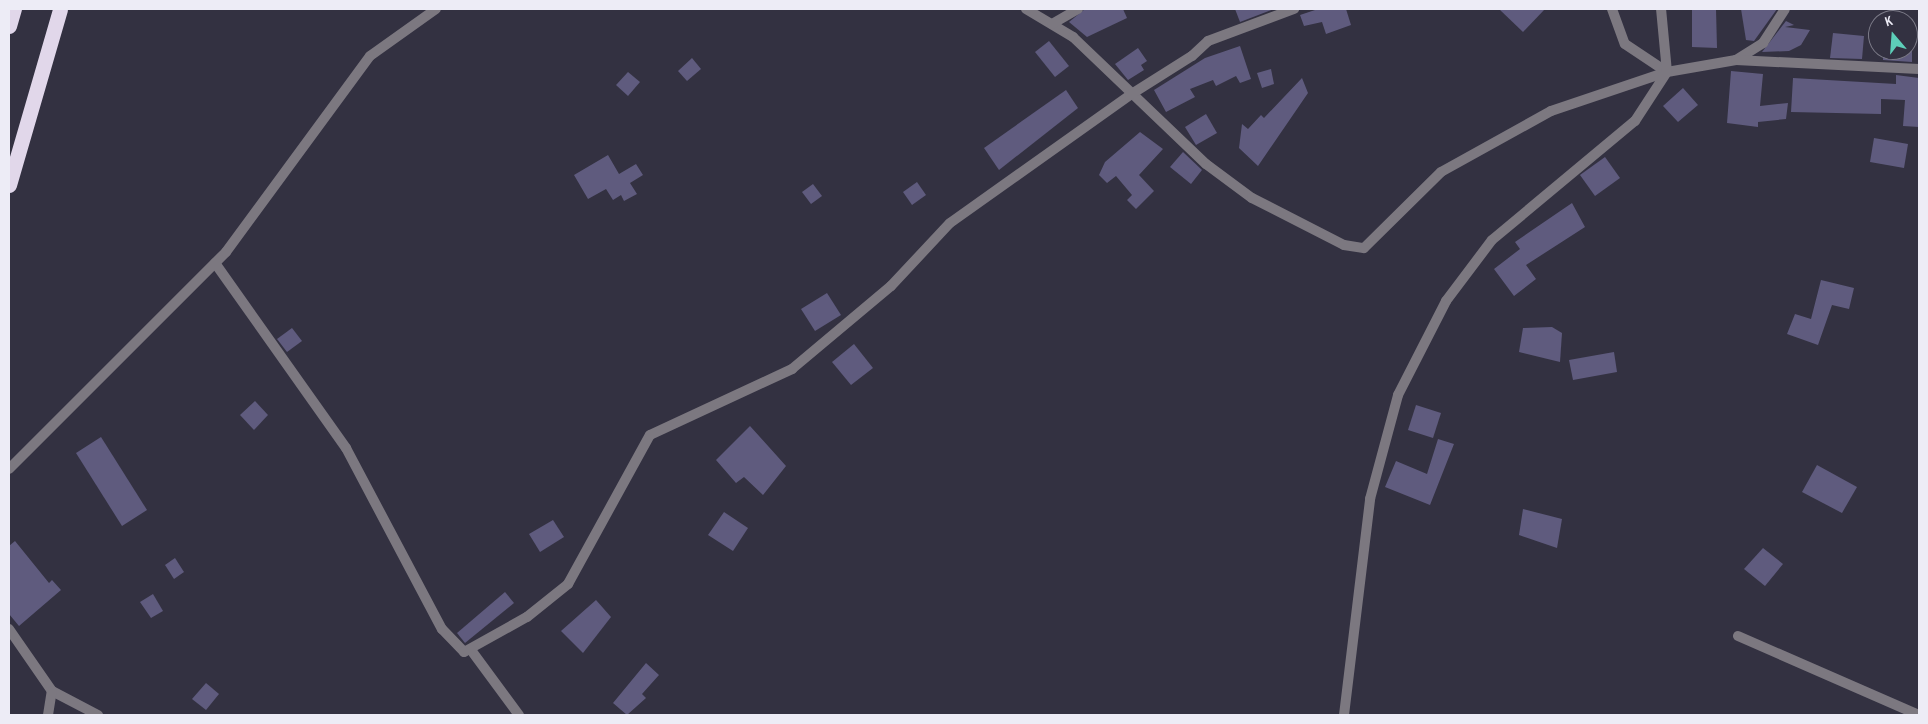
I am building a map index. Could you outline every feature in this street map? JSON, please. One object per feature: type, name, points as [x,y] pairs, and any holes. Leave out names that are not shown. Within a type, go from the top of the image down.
[{"type":"highway","points":[[9,26],[14,9]]},
{"type":"highway","points":[[9,185],[60,9]]},
{"type":"street","points":[[9,469],[215,263],[370,56],[436,9]]},
{"type":"street","points":[[1026,9],[1073,37],[1130,95],[1252,198],[1344,245],[1364,248],[1441,172],[1551,112],[1667,72],[1736,60],[1919,69]]},
{"type":"street","points":[[1052,24],[1078,9]]},
{"type":"street","points":[[215,263],[346,448],[442,629],[464,652],[471,650],[527,617],[568,584],[650,434],[792,369],[891,286],[950,223],[1130,95],[1192,56],[1208,41],[1294,9]]},
{"type":"street","points":[[1612,9],[1625,44],[1667,72]]},
{"type":"street","points":[[1344,715],[1370,499],[1402,386],[1446,301],[1492,240],[1636,121],[1667,72],[1661,9]]},
{"type":"street","points":[[1736,60],[1763,43],[1784,9]]},
{"type":"street","points":[[9,629],[52,691],[98,715]]},
{"type":"street","points":[[1738,636],[1919,715]]},
{"type":"street","points":[[471,650],[519,715]]},
{"type":"street","points":[[48,715],[52,691]]},
{"type":"building","points":[[1085,9],[1123,9],[1127,18],[1087,37],[1069,22]]},
{"type":"building","points":[[1235,9],[1274,9],[1240,22]]},
{"type":"building","points":[[1318,9],[1346,9],[1351,25],[1326,34],[1322,22],[1304,26],[1300,15]]},
{"type":"building","points":[[1499,9],[1545,9],[1523,32]]},
{"type":"building","points":[[1692,9],[1716,9],[1717,48],[1692,47]]},
{"type":"building","points":[[1741,9],[1777,9],[1754,41],[1746,40]]},
{"type":"building","points":[[1786,21],[1794,25],[1785,27],[1810,30],[1801,45],[1789,51],[1762,52]]},
{"type":"building","points":[[1833,33],[1864,36],[1862,59],[1830,58]]},
{"type":"building","points":[[1049,41],[1069,66],[1055,77],[1035,52]]},
{"type":"building","points":[[1240,46],[1251,79],[1240,83],[1236,76],[1216,86],[1213,80],[1190,89],[1195,97],[1166,112],[1154,90],[1205,58]]},
{"type":"building","points":[[1138,48],[1147,61],[1141,65],[1144,70],[1128,80],[1115,64]]},
{"type":"building","points":[[692,58],[701,69],[687,81],[678,71]]},
{"type":"building","points":[[1883,60],[1912,60],[1912,62]]},
{"type":"building","points":[[1271,69],[1274,84],[1262,88],[1257,73]]},
{"type":"building","points":[[1731,71],[1763,74],[1760,106],[1788,103],[1786,119],[1758,122],[1758,127],[1727,123]]},
{"type":"building","points":[[628,72],[640,82],[628,96],[616,85]]},
{"type":"building","points":[[1896,75],[1919,78],[1919,127],[1903,126],[1905,100],[1881,99],[1881,114],[1791,112],[1793,78],[1896,84]]},
{"type":"building","points":[[1302,78],[1308,93],[1258,166],[1239,148],[1242,124],[1248,129],[1261,115],[1264,118]]},
{"type":"building","points":[[1683,88],[1698,105],[1678,122],[1663,106]]},
{"type":"building","points":[[1066,90],[1078,108],[999,170],[984,148]]},
{"type":"building","points":[[1206,114],[1217,133],[1196,145],[1185,127]]},
{"type":"building","points":[[1140,132],[1163,149],[1139,175],[1154,191],[1136,209],[1127,200],[1132,195],[1116,176],[1107,183],[1099,175],[1105,162]]},
{"type":"building","points":[[1874,138],[1908,144],[1904,168],[1870,162]]},
{"type":"building","points":[[1183,152],[1202,170],[1191,184],[1170,167]]},
{"type":"building","points":[[608,155],[619,174],[636,164],[643,175],[630,183],[637,194],[624,201],[621,195],[613,200],[606,189],[588,199],[574,175]]},
{"type":"building","points":[[1605,157],[1620,178],[1595,196],[1580,175]]},
{"type":"building","points":[[917,182],[926,195],[912,205],[903,192]]},
{"type":"building","points":[[813,184],[822,196],[811,204],[802,192]]},
{"type":"building","points":[[1572,203],[1585,227],[1526,265],[1536,279],[1514,296],[1494,269],[1520,249],[1515,242]]},
{"type":"building","points":[[1821,280],[1854,288],[1849,309],[1832,305],[1818,345],[1787,334],[1795,314],[1811,319]]},
{"type":"building","points":[[827,293],[841,315],[815,331],[801,309]]},
{"type":"building","points":[[1552,327],[1562,333],[1560,362],[1519,352],[1523,328]]},
{"type":"building","points":[[292,328],[302,341],[287,352],[277,339]]},
{"type":"building","points":[[854,344],[873,368],[851,385],[832,362]]},
{"type":"building","points":[[1614,352],[1617,372],[1573,380],[1569,360]]},
{"type":"building","points":[[255,401],[268,415],[254,430],[240,415]]},
{"type":"building","points":[[1416,405],[1441,413],[1433,438],[1408,430]]},
{"type":"building","points":[[750,426],[786,466],[763,495],[744,477],[736,483],[716,460]]},
{"type":"building","points":[[101,437],[147,510],[122,526],[76,453]]},
{"type":"building","points":[[1438,439],[1454,444],[1430,505],[1385,487],[1396,461],[1427,474]]},
{"type":"building","points":[[1817,465],[1857,487],[1842,513],[1802,492]]},
{"type":"building","points":[[1523,509],[1562,519],[1557,548],[1519,535]]},
{"type":"building","points":[[724,512],[748,528],[733,551],[708,535]]},
{"type":"building","points":[[553,520],[564,537],[540,552],[529,534]]},
{"type":"building","points":[[15,541],[49,583],[52,580],[61,590],[19,626],[9,614],[9,546]]},
{"type":"building","points":[[1763,548],[1783,564],[1765,586],[1744,569]]},
{"type":"building","points":[[175,558],[184,572],[174,579],[165,565]]},
{"type":"building","points":[[505,592],[514,603],[465,643],[457,633]]},
{"type":"building","points":[[153,594],[163,611],[151,618],[140,602]]},
{"type":"building","points":[[596,600],[611,617],[583,653],[561,631]]},
{"type":"building","points":[[646,663],[659,675],[642,694],[646,698],[627,715],[613,703]]},
{"type":"building","points":[[206,683],[219,694],[206,710],[192,699]]}]
